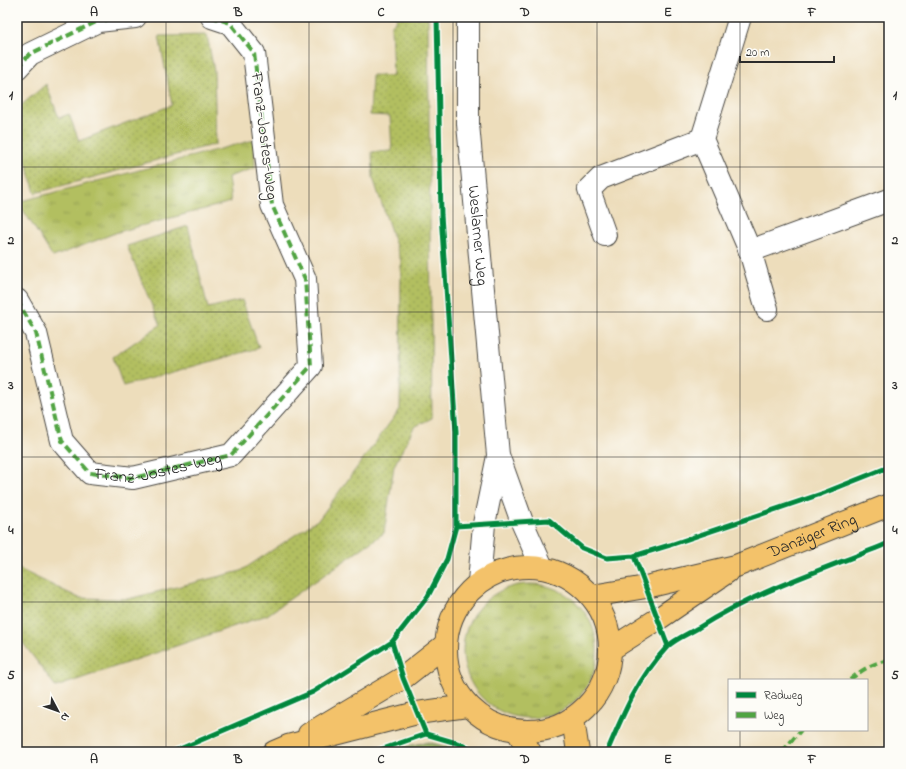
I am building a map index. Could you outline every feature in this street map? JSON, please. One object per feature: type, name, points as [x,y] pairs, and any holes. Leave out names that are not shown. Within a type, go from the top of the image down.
[{"type":"main road","name":"Danziger Ring","points":[[592,596],[646,587],[736,566],[889,505]]},
{"type":"main road","name":"Danziger Ring","points":[[611,649],[736,566]]},
{"type":"main road","points":[[542,567],[570,577],[592,596],[607,622],[611,649],[607,676],[594,700],[573,719],[548,730],[518,732],[490,723],[467,706],[451,681],[445,645],[455,610],[479,582],[513,568],[542,567]]},
{"type":"main road","points":[[281,749],[403,678],[445,645]]},
{"type":"main road","points":[[281,749],[417,713],[467,706]]},
{"type":"main road","points":[[573,719],[578,752]]},
{"type":"main road","points":[[518,732],[530,752]]},
{"type":"street","points":[[17,68],[30,54],[98,19],[135,17]]},
{"type":"street","name":"Franz-Jostes-Weg","points":[[17,300],[36,333],[62,441],[90,473],[133,478],[231,455],[311,366],[305,279],[272,205],[254,54],[230,23],[212,17]]},
{"type":"street","name":"Weslarner Weg","points":[[468,17],[468,124],[498,454],[522,522],[542,567]]},
{"type":"street","points":[[740,17],[702,139],[750,250],[766,309]]},
{"type":"street","points":[[605,235],[589,190],[601,178],[702,139]]},
{"type":"street","points":[[750,250],[889,200]]},
{"type":"street","name":"Weslarner Weg","points":[[479,582],[484,524],[498,454]]},
{"type":"green space","points":[[396,17],[428,17],[432,418],[414,427],[394,466],[384,533],[267,615],[56,687],[17,635],[17,568],[79,598],[128,599],[241,571],[319,519],[400,409],[401,261],[373,178],[372,152],[392,151],[390,116],[370,115],[372,75],[393,76],[391,26],[397,19]]},
{"type":"green space","points":[[207,35],[214,71],[216,144],[35,193],[17,129],[17,109],[46,84],[59,118],[69,114],[79,141],[172,105],[159,36]]},
{"type":"green space","points":[[254,140],[255,168],[228,177],[231,202],[118,232],[53,257],[18,202]]},
{"type":"green space","points":[[188,226],[208,308],[242,300],[259,348],[123,386],[113,357],[160,325],[127,246]]},
{"type":"green space","points":[[537,584],[562,592],[573,599],[582,608],[592,625],[596,638],[596,664],[592,677],[582,694],[573,703],[556,713],[543,717],[523,718],[498,710],[487,703],[478,694],[468,677],[464,664],[463,644],[471,619],[478,608],[487,599],[504,589],[517,585]]},
{"type":"green space","points":[[428,742],[461,752],[389,752],[403,747]]},
{"type":"marked path","points":[[17,68],[30,54],[98,21],[135,17]]},
{"type":"marked path","points":[[17,300],[36,333],[62,441],[90,473],[133,478],[231,455],[311,366],[305,279],[272,205],[254,53],[230,23],[212,17]]},
{"type":"marked path","points":[[851,679],[868,667],[884,661],[889,661]]},
{"type":"marked path","points":[[782,752],[800,731]]},
{"type":"cycle path","points":[[437,17],[441,215],[456,432],[456,526]]},
{"type":"cycle path","points":[[173,752],[313,692],[392,642],[428,596],[447,559],[456,526],[549,520],[582,548],[607,558],[634,556],[821,494],[889,467]]},
{"type":"cycle path","points":[[607,752],[625,710],[639,684],[670,644],[743,603],[889,543]]},
{"type":"cycle path","points":[[634,556],[668,646]]},
{"type":"cycle path","points":[[392,642],[403,678],[426,734]]},
{"type":"cycle path","points":[[374,752],[426,734],[460,744],[474,752]]}]
